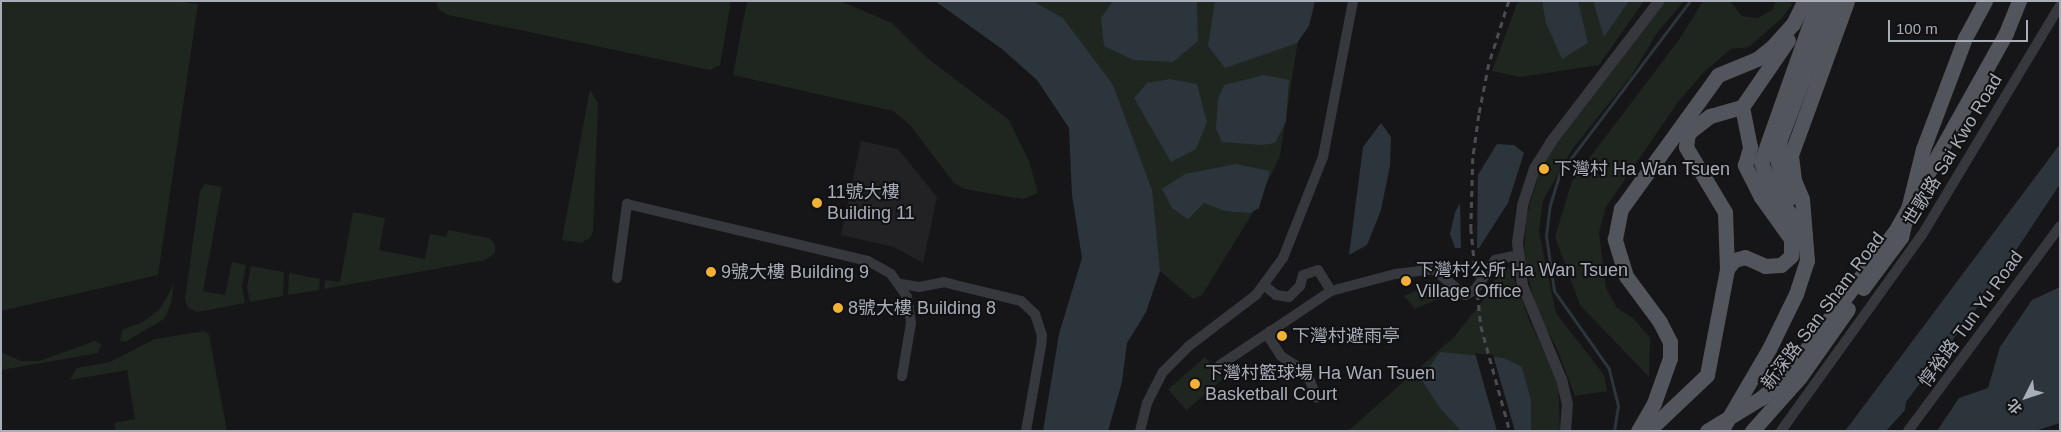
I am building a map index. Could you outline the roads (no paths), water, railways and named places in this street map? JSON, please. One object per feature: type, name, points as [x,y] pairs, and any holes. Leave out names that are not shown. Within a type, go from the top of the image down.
[{"type":"main road","points":[[1807,239],[1768,183],[1761,162],[1818,1]]},
{"type":"main road","name":"新深路 San Sham Road","points":[[1807,239],[1777,159],[1780,140],[1833,1]]},
{"type":"main road","name":"新深路 San Sham Road","points":[[1721,431],[1769,349],[1796,294],[1807,261],[1807,239],[1791,155],[1847,1]]},
{"type":"main road","name":"新深路 San Sham Road","points":[[1970,1],[1972,23]]},
{"type":"main road","name":"新深路 San Sham Road","points":[[1751,431],[1800,377],[1901,237],[1923,149],[1972,23],[1985,1]]},
{"type":"main road","name":"新深路 San Sham Road","points":[[1751,431],[1786,376],[1896,230],[2006,32],[2019,1]]},
{"type":"main road","points":[[1648,431],[1707,375],[1727,269],[1725,212],[1686,147],[1688,133],[1700,121],[1742,107],[1799,24],[1804,4]]},
{"type":"main road","points":[[1638,431],[1654,403],[1670,358],[1670,342],[1660,322],[1626,276],[1615,239],[1621,210],[1718,76],[1757,60],[1785,33],[1804,4]]},
{"type":"main road","points":[[1727,269],[1734,260],[1745,257],[1765,266],[1781,265],[1791,256],[1791,239],[1761,197],[1745,165],[1750,147],[1742,107]]},
{"type":"main road","name":"新深路 San Sham Road","points":[[1707,431],[1761,398],[1786,376]]},
{"type":"street","points":[[1140,431],[1147,402],[1168,366],[1265,286],[1284,258],[1299,225],[1321,164],[1353,1]]},
{"type":"street","points":[[1566,431],[1566,404],[1561,379],[1526,297],[1518,255],[1522,205],[1541,155],[1658,1]]},
{"type":"street","name":"世歌路 Sai Kwo Road","points":[[1781,431],[1922,235],[2060,5]]},
{"type":"street","points":[[617,278],[627,204],[868,260],[901,284],[919,288],[944,282],[1021,301],[1035,314],[1042,335],[1026,431]]},
{"type":"street","name":"惇裕路 Tun Yu Road","points":[[1908,431],[2060,226]]},
{"type":"street","points":[[1220,365],[1331,291],[1395,274],[1433,269],[1465,295],[1475,290],[1495,260],[1518,255]]},
{"type":"street","points":[[1265,286],[1276,295],[1289,297],[1300,286],[1303,275],[1318,270],[1331,291]]},
{"type":"street","points":[[901,284],[911,312],[902,376]]},
{"type":"street","points":[[1270,331],[1270,339],[1281,356],[1295,365],[1310,381],[1317,398]]},
{"type":"waterway","points":[[1614,431],[1618,406],[1609,369],[1554,291],[1546,236],[1550,205],[1559,175],[1690,1]]},
{"type":"railway","points":[[1509,1],[1489,64],[1479,115],[1473,158],[1471,228],[1481,326],[1510,431]]},
{"type":"place","name":"下灣村 Ha Wan Tsuen","points":[[1544,169]]},
{"type":"place","name":"11號大樓 Building 11","points":[[817,203]]},
{"type":"place","name":"9號大樓 Building 9","points":[[711,272]]},
{"type":"place","name":"下灣村公所 Ha Wan Tsuen Village Office","points":[[1406,281]]},
{"type":"place","name":"8號大樓 Building 8","points":[[838,308]]},
{"type":"place","name":"下灣村避雨亭","points":[[1282,336]]},
{"type":"place","name":"下灣村籃球場 Ha Wan Tsuen Basketball Court","points":[[1195,384]]}]
